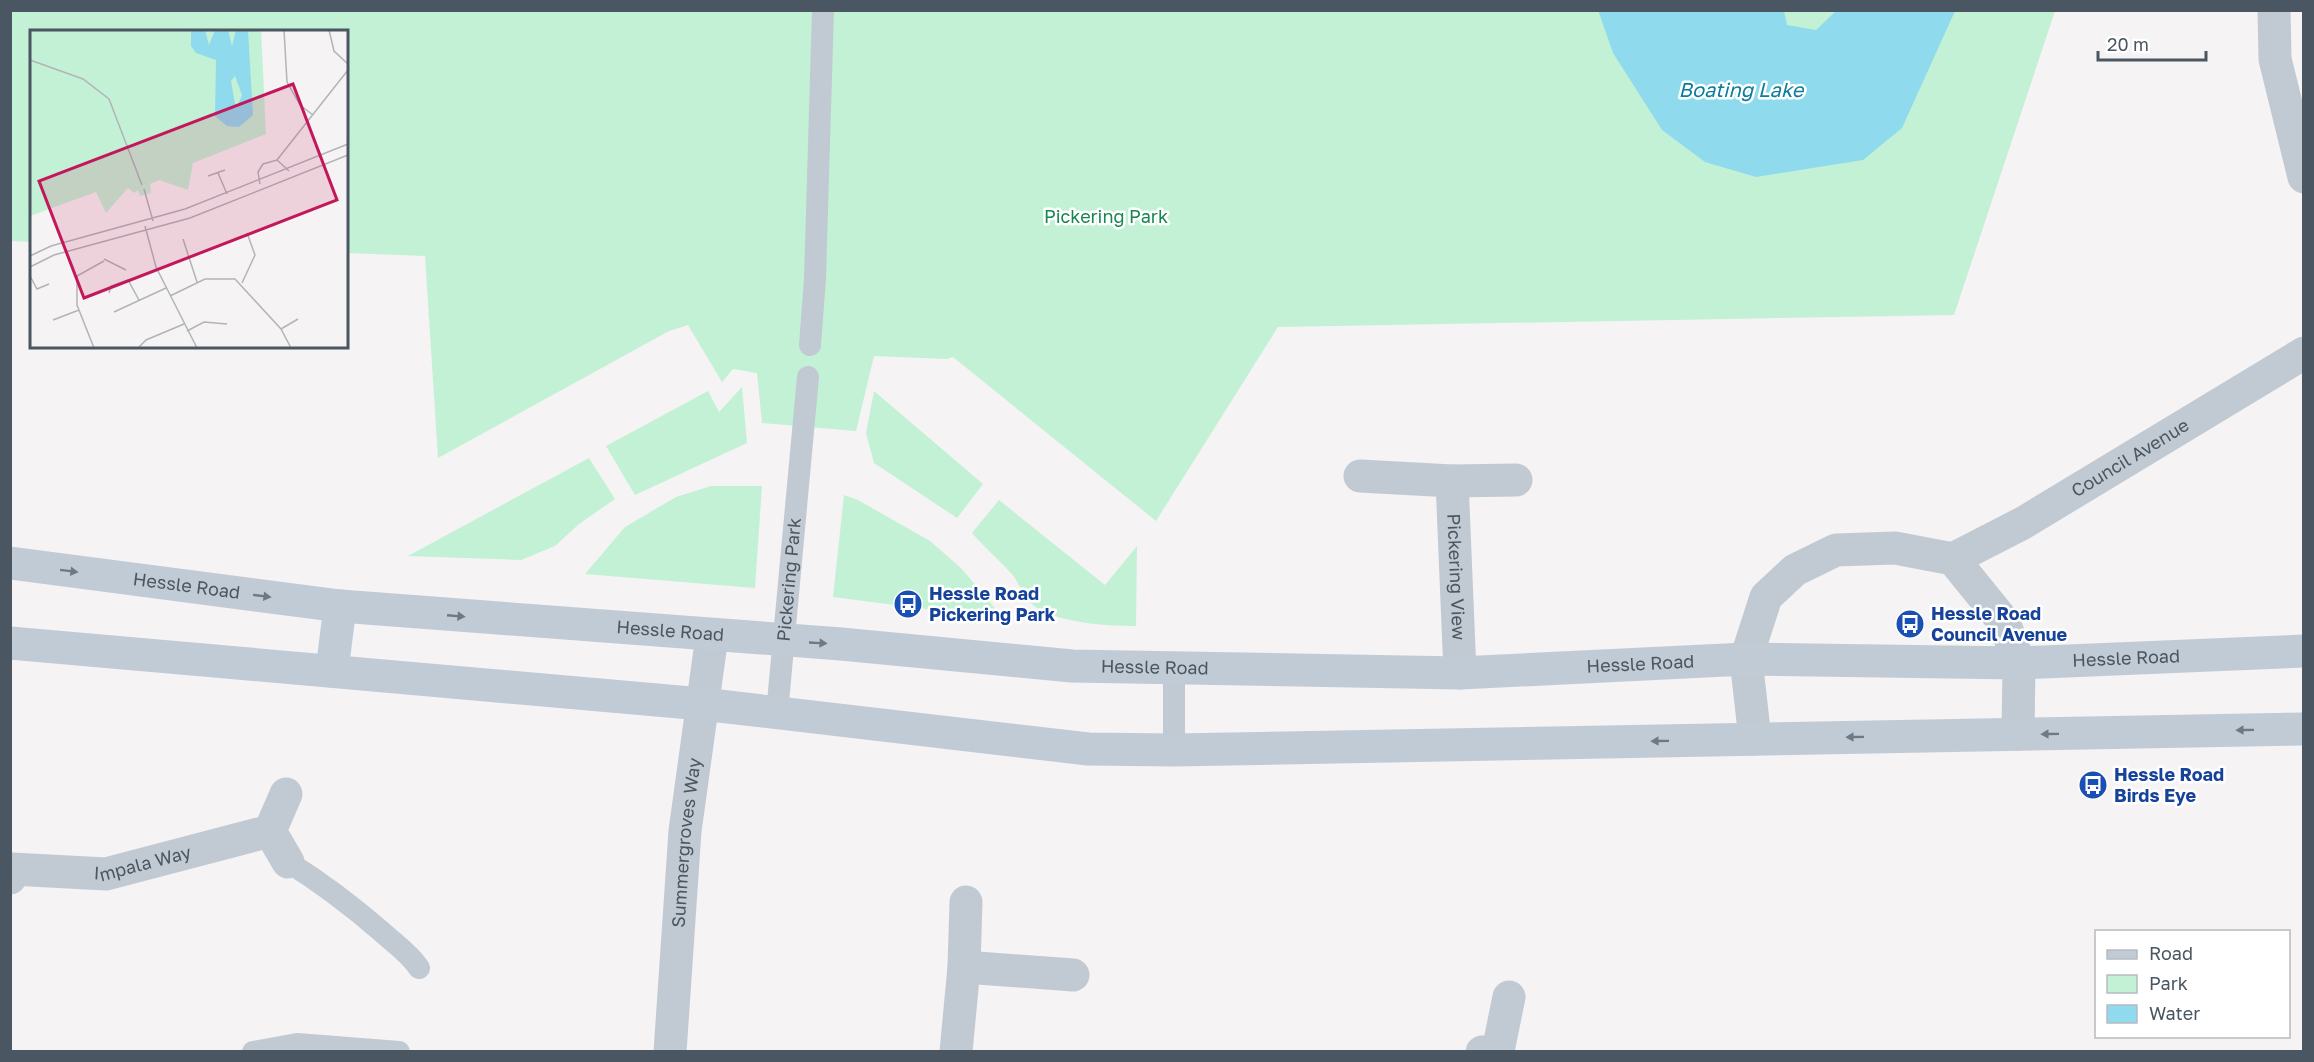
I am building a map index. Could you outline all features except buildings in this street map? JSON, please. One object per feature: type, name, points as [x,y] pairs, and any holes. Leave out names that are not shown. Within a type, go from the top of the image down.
[{"type":"street","points":[[2274,10],[2275,59],[2304,177]]},
{"type":"street","name":"Council Avenue","points":[[1953,559],[2023,523],[2304,353]]},
{"type":"street","points":[[1360,476],[1452,481],[1516,480]]},
{"type":"street","name":"Pickering View","points":[[1452,481],[1460,673]]},
{"type":"street","points":[[1755,739],[1746,659],[1766,597],[1795,570],[1836,550],[1895,548],[1953,559],[2004,622],[2019,663],[2018,734]]},
{"type":"street","name":"Hessle Road","points":[[10,563],[340,606],[841,644],[1072,666],[1460,673],[1746,659],[2019,663],[2304,651]]},
{"type":"street","points":[[332,671],[340,606]]},
{"type":"street","name":"Summergroves Way","points":[[670,1052],[685,831],[712,636]]},
{"type":"street","points":[[10,643],[702,704],[1088,749],[1174,750],[2304,729]]},
{"type":"street","points":[[286,794],[270,831],[288,862]]},
{"type":"street","name":"Impala Way","points":[[11,872],[106,874],[270,831]]},
{"type":"street","points":[[956,1052],[964,967],[966,902]]},
{"type":"street","points":[[964,967],[1073,975]]},
{"type":"street","points":[[1482,1052],[1498,1051],[1509,997]]},
{"type":"lane","points":[[810,345],[815,278],[823,10]]},
{"type":"lane","name":"Pickering Park","points":[[777,712],[808,377]]},
{"type":"lane","points":[[1174,668],[1174,750]]},
{"type":"lane","points":[[288,862],[317,880],[362,914],[412,956],[419,968]]},
{"type":"lane","points":[[253,1052],[297,1044],[399,1052]]},
{"type":"green space","name":"Pickering Park","points":[[10,11],[2055,11],[1954,315],[1278,327],[1156,521],[953,357],[947,359],[874,356],[856,431],[762,423],[757,373],[733,369],[722,382],[688,325],[669,331],[438,458],[425,256],[348,253],[348,30],[30,30],[30,242],[11,241]]},
{"type":"green space","points":[[742,387],[747,443],[635,495],[606,446],[708,391],[719,412]]},
{"type":"green space","points":[[874,391],[983,484],[957,518],[874,463],[866,433]]},
{"type":"green space","points":[[589,458],[615,499],[579,524],[555,546],[521,560],[408,556]]},
{"type":"green space","points":[[711,486],[762,486],[755,588],[585,574],[625,527],[676,497]]},
{"type":"green space","points":[[844,495],[858,500],[930,541],[961,568],[1004,619],[833,597]]},
{"type":"green space","points":[[999,500],[1105,585],[1137,546],[1136,626],[1095,624],[1064,619],[1038,608],[1029,601],[1011,573],[972,533]]},
{"type":"water","name":"Boating Lake","points":[[1598,10],[1784,11],[1787,25],[1816,30],[1836,11],[1955,11],[1902,128],[1863,160],[1756,177],[1705,162],[1662,130],[1613,53]]},
{"type":"place","name":"Hessle Road Pickering Park","points":[[908,604]]},
{"type":"place","name":"Hessle Road Council Avenue","points":[[1910,624]]},
{"type":"place","name":"Hessle Road Birds Eye","points":[[2093,785]]}]
